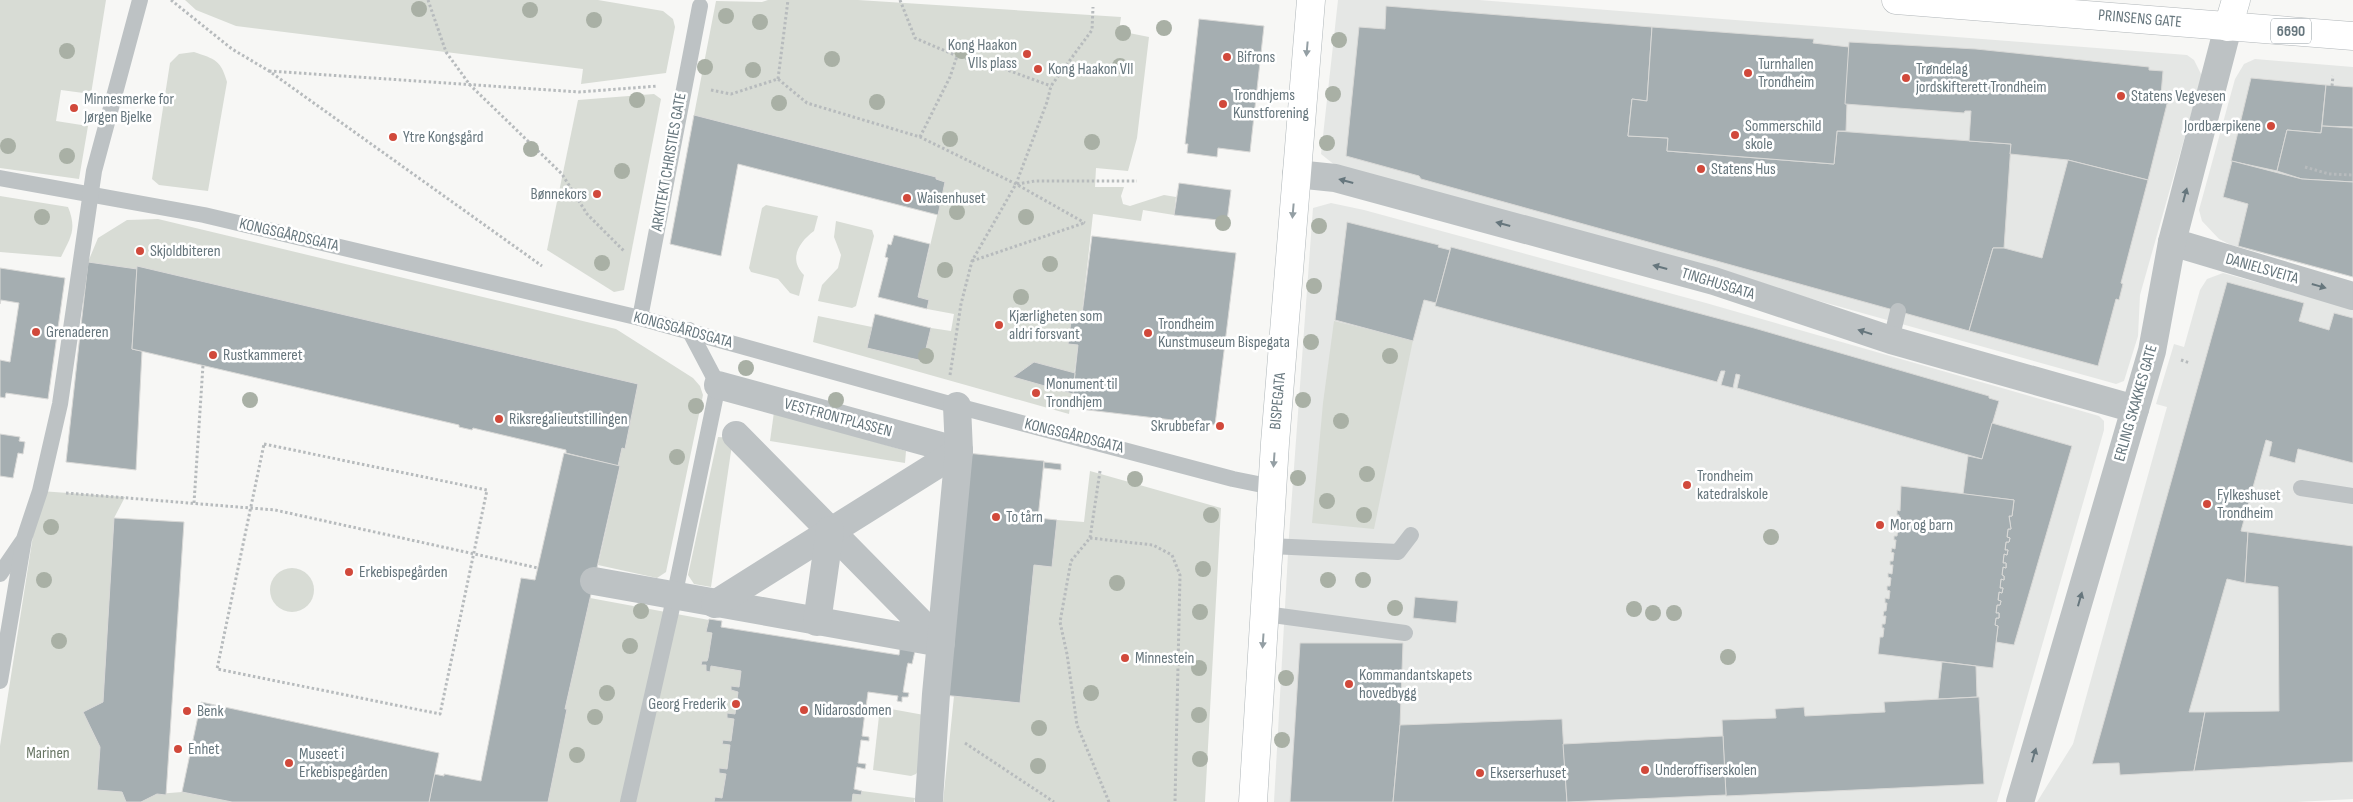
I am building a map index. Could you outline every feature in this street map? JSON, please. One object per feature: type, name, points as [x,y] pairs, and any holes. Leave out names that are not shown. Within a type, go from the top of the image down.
[{"type":"street","name":"BISPEGATA","points":[[1253,802],[1272,487],[1311,0]]},
{"type":"street","name":"PRINSENS GATE","points":[[1896,0],[2086,7],[2228,27],[2353,36]]},
{"type":"street","name":"ERLING SKAKKES GATE","points":[[2020,802],[2152,351],[2172,242],[2236,0]]},
{"type":"street","name":"TINGHUSGATA","points":[[1296,174],[1335,178],[1704,278],[1891,340],[2135,409]]},
{"type":"street","name":"DANIELSVEITA","points":[[2172,242],[2353,296]]},
{"type":"street","name":"VESTFRONTPLASSEN","points":[[718,385],[959,451]]},
{"type":"street","points":[[929,801],[934,723],[959,451],[951,404]]},
{"type":"street","points":[[736,435],[941,644]]},
{"type":"street","points":[[715,604],[830,530],[959,451]]},
{"type":"street","points":[[817,622],[830,530]]},
{"type":"street","points":[[594,581],[941,644]]},
{"type":"lane","points":[[0,681],[24,538],[40,491],[60,404],[89,194],[140,0]]},
{"type":"lane","name":"ARKITEKT CHRISTIES GATE","points":[[640,318],[700,6]]},
{"type":"lane","name":"KONGSGÅRDSGATA","points":[[0,178],[204,215],[640,318],[951,404],[1233,479],[1272,487]]},
{"type":"lane","points":[[1891,340],[1898,311]]},
{"type":"lane","points":[[628,802],[674,596],[718,385],[689,330]]},
{"type":"lane","points":[[2301,488],[2353,496]]},
{"type":"lane","points":[[1269,546],[1398,552],[1412,536]]},
{"type":"lane","points":[[0,574],[24,538]]},
{"type":"lane","points":[[1265,614],[1405,633]]},
{"type":"path","points":[[171,0],[232,49],[269,72],[544,267]]},
{"type":"path","points":[[428,0],[446,52],[470,85],[562,174],[587,214],[648,275]]},
{"type":"path","points":[[778,79],[788,0]]},
{"type":"path","points":[[900,0],[915,38],[957,56],[991,64],[1051,86]]},
{"type":"path","points":[[951,404],[961,304],[972,261],[1016,184],[1047,102],[1051,86],[1092,30],[1093,7]]},
{"type":"path","points":[[920,137],[950,78],[957,56]]},
{"type":"path","points":[[269,72],[579,92],[684,84],[731,94],[778,79]]},
{"type":"path","points":[[2332,86],[2333,76]]},
{"type":"path","points":[[778,79],[807,104],[920,137],[1016,184],[1085,223],[972,261]]},
{"type":"path","points":[[2305,167],[2329,174],[2353,175]]},
{"type":"path","points":[[1016,184],[1035,181],[1138,181]]},
{"type":"path","points":[[194,503],[204,365]]},
{"type":"path","points":[[264,444],[487,490],[474,554],[440,714],[217,669],[264,444]]},
{"type":"path","points":[[1106,444],[1090,538],[1071,561],[1060,622],[1077,725],[1109,802]]},
{"type":"path","points":[[40,491],[275,510],[538,568]]},
{"type":"path","points":[[1090,538],[1153,545],[1172,555],[1180,575],[1175,802]]},
{"type":"path","points":[[934,723],[1054,802]]},
{"type":"shaded area","points":[[1338,0],[1479,0],[2187,55],[2194,60],[2202,76],[2140,295],[2138,336],[2124,381],[2116,384],[1336,166],[1321,154]]},
{"type":"shaded area","points":[[2255,59],[2353,67],[2353,277],[2231,245],[2219,239],[2202,221],[2199,210],[2235,79],[2244,64]]},
{"type":"shaded area","name":"Trondheim katedralskole","points":[[1331,203],[1364,210],[1706,303],[2099,416],[2104,421],[2104,430],[1997,802],[1274,802],[1289,536],[1313,208]]},
{"type":"shaded area","points":[[2223,273],[2353,309],[2353,799],[2297,802],[2037,802],[2073,744],[2167,407],[2156,404],[2174,344],[2184,347],[2200,290],[2207,279]]},
{"type":"green space","points":[[0,0],[106,0],[91,94],[61,90],[56,121],[88,126],[79,179],[0,168]]},
{"type":"green space","points":[[185,0],[598,0],[663,11],[673,19],[675,27],[666,73],[581,84],[583,69],[236,26],[196,10]]},
{"type":"green space","points":[[768,0],[858,0],[1121,17],[1119,31],[1149,37],[1137,138],[1128,171],[1096,168],[1095,187],[1124,187],[1121,196],[1123,204],[1130,206],[1164,195],[1176,197],[1174,215],[1143,210],[1141,221],[1093,214],[1081,322],[1071,321],[1068,344],[1078,345],[1069,414],[813,342],[818,316],[872,327],[868,348],[922,361],[931,328],[951,331],[954,314],[927,309],[918,297],[945,182],[936,179],[936,177],[694,115],[716,1],[762,2]]},
{"type":"green space","points":[[194,52],[216,61],[222,69],[227,82],[208,191],[159,185],[152,179],[170,63],[179,54]]},
{"type":"green space","points":[[654,94],[661,99],[624,290],[614,292],[547,250],[578,100]]},
{"type":"green space","points":[[0,196],[68,207],[72,221],[72,233],[61,257],[0,252]]},
{"type":"green space","points":[[766,205],[818,216],[814,231],[804,240],[797,251],[797,263],[804,275],[799,296],[790,293],[778,279],[751,272],[749,268],[762,208]]},
{"type":"green space","points":[[158,219],[616,329],[693,378],[700,386],[703,395],[666,572],[657,578],[598,565],[620,467],[618,466],[622,448],[625,448],[638,384],[137,266],[137,269],[88,262],[98,238],[127,220]]},
{"type":"green space","points":[[836,221],[872,230],[874,236],[856,306],[852,308],[818,301],[822,285],[838,268],[841,255],[834,237]]},
{"type":"green space","points":[[1334,321],[1413,340],[1374,529],[1312,523],[1323,403]]},
{"type":"green space","points":[[774,412],[906,451],[905,463],[770,441]]},
{"type":"green space","points":[[718,437],[733,438],[711,587],[694,584],[688,575]]},
{"type":"green space","points":[[1090,471],[1221,508],[1205,802],[943,802],[954,696],[1020,703],[1034,565],[1052,567],[1057,520],[1084,522]]},
{"type":"green space","name":"Marinen","points":[[40,491],[125,497],[114,518],[103,702],[83,712],[100,747],[97,790],[122,792],[126,802],[0,802],[0,746]]},
{"type":"green space","points":[[288,568],[296,568],[308,574],[314,590],[308,606],[296,612],[288,612],[276,606],[270,594],[270,586],[276,574]]},
{"type":"green space","points":[[590,598],[709,620],[712,632],[707,665],[741,671],[722,802],[548,802],[567,709],[565,709]]},
{"type":"green space","points":[[880,707],[924,715],[919,769],[916,774],[911,776],[873,770]]},
{"type":"green space","points":[[862,791],[915,798],[914,802],[852,802],[853,794],[861,795]]},
{"type":"green space","points":[[182,792],[232,802],[141,802],[157,794]]},
{"type":"building","name":"Statens Hus","points":[[1386,6],[1652,27],[1647,101],[1632,99],[1628,136],[1668,138],[1667,151],[1834,164],[1837,131],[2011,144],[2004,248],[1993,248],[1969,331],[1421,179],[1419,176],[1346,156],[1359,27],[1385,29]]},
{"type":"building","name":"Trondhjems Kunstforening","points":[[1199,19],[1264,26],[1250,152],[1218,148],[1217,157],[1187,153],[1188,144],[1185,144]]},
{"type":"building","name":"Turnhallen Trondheim","points":[[1652,27],[1814,39],[1813,43],[1849,47],[1846,131],[1837,131],[1834,164],[1667,151],[1668,138],[1628,136],[1632,99],[1647,101]]},
{"type":"building","points":[[1849,42],[1976,49],[2149,67],[2149,70],[2163,71],[2161,95],[2169,96],[2148,180],[2068,160],[2010,154],[2011,144],[1969,141],[1971,111],[1965,111],[1964,113],[1845,104]]},
{"type":"building","points":[[2251,78],[2326,85],[2321,133],[2287,130],[2277,171],[2231,161]]},
{"type":"building","points":[[2326,85],[2353,87],[2353,127],[2322,126]]},
{"type":"building","name":"Waisenhuset","points":[[694,115],[936,177],[936,179],[945,182],[938,215],[738,164],[721,256],[670,244]]},
{"type":"building","points":[[2322,126],[2353,128],[2353,182],[2302,179],[2277,171],[2287,130],[2321,133]]},
{"type":"building","points":[[2068,160],[2148,180],[2121,283],[2123,284],[2119,300],[2116,299],[2098,366],[1969,331],[1993,248],[2004,248],[2042,258]]},
{"type":"building","points":[[2232,161],[2302,179],[2353,182],[2353,277],[2238,246],[2248,204],[2223,197]]},
{"type":"building","points":[[1179,183],[1231,190],[1227,221],[1174,215]]},
{"type":"building","points":[[1347,222],[1439,245],[1438,247],[1450,250],[1436,303],[1424,300],[1413,341],[1335,320]]},
{"type":"building","points":[[894,235],[930,244],[918,297],[929,300],[927,309],[878,297],[888,258],[885,257],[888,244],[891,245]]},
{"type":"building","name":"Trondheim Kunstmuseum Bispegata","points":[[1092,236],[1236,253],[1215,425],[1071,408],[1078,345],[1068,344],[1071,321],[1081,322]]},
{"type":"building","points":[[1451,247],[1754,328],[1989,396],[1989,398],[1999,401],[1982,459],[1737,388],[1740,375],[1736,374],[1733,388],[1721,385],[1725,371],[1721,371],[1717,382],[1435,306]]},
{"type":"building","points":[[88,262],[137,269],[132,349],[142,351],[136,470],[66,462]]},
{"type":"building","points":[[137,266],[638,384],[625,449],[622,448],[618,466],[566,453],[566,450],[473,428],[472,430],[459,427],[459,425],[132,349]]},
{"type":"building","name":"Grenaderen","points":[[0,268],[65,278],[48,399],[6,393],[5,398],[0,397],[0,360],[10,362],[19,303],[1,300],[0,304]]},
{"type":"building","name":"Fylkeshuset Trondheim","points":[[2227,282],[2304,303],[2299,321],[2329,330],[2334,313],[2353,318],[2353,463],[2298,449],[2295,463],[2269,456],[2272,442],[2266,440],[2241,531],[2248,532],[2245,583],[2227,579],[2189,712],[2205,712],[2194,771],[2120,775],[2119,763],[2092,764]]},
{"type":"building","points":[[875,314],[931,328],[923,361],[867,348]]},
{"type":"building","points":[[1034,362],[1075,373],[1073,394],[1013,377]]},
{"type":"building","points":[[1992,423],[2072,446],[2014,645],[1996,642],[1998,626],[1995,625],[1996,618],[1999,618],[1999,613],[1996,613],[1997,605],[2000,605],[2001,601],[1998,600],[1999,592],[2002,593],[2003,588],[2000,588],[2001,579],[2004,580],[2002,575],[2003,567],[2006,568],[2006,563],[2003,563],[2004,554],[2007,555],[2008,550],[2005,550],[2006,542],[2009,542],[2010,538],[2007,537],[2008,529],[2011,529],[2009,516],[2012,516],[2014,500],[1963,494],[1968,456],[1982,459]]},
{"type":"building","points":[[0,434],[20,437],[19,441],[25,442],[23,454],[18,453],[13,478],[0,476]]},
{"type":"building","points":[[564,453],[620,466],[565,709],[567,709],[548,802],[429,802],[434,774],[481,781],[521,578],[535,580]]},
{"type":"building","points":[[967,453],[1044,461],[1038,518],[1057,520],[1052,567],[1034,565],[1020,703],[943,695]]},
{"type":"building","points":[[1044,462],[1061,464],[1061,470],[1044,468]]},
{"type":"building","points":[[1901,486],[2014,500],[2012,516],[2009,516],[2011,529],[2008,529],[2007,537],[2010,538],[2009,542],[2006,542],[2005,550],[2008,550],[2007,555],[2004,554],[2003,563],[2006,563],[2006,568],[2003,567],[2002,575],[2004,580],[2001,579],[2000,588],[2003,588],[2002,593],[1999,592],[1998,600],[2001,601],[2000,605],[1997,605],[1996,613],[1999,613],[1999,618],[1996,618],[1995,625],[1998,626],[1993,668],[1878,654],[1880,637],[1883,637],[1884,628],[1882,628],[1882,624],[1885,624],[1886,616],[1883,616],[1887,603],[1885,603],[1885,598],[1889,599],[1890,591],[1887,590],[1887,586],[1890,586],[1891,578],[1888,577],[1888,573],[1892,574],[1893,565],[1890,565],[1890,561],[1893,561],[1894,553],[1891,552],[1892,548],[1895,549],[1896,540],[1894,540],[1894,536],[1897,536],[1898,528],[1895,528],[1895,523],[1898,523],[1899,515],[1897,515],[1897,510],[1900,511]]},
{"type":"building","points":[[114,518],[184,522],[166,795],[157,794],[141,802],[126,802],[122,792],[97,790],[100,747],[83,712],[103,702]]},
{"type":"building","points":[[2248,532],[2353,546],[2353,762],[2194,771],[2205,712],[2279,711],[2278,587],[2245,583]]},
{"type":"building","points":[[1415,597],[1458,601],[1456,623],[1413,618]]},
{"type":"building","name":"Nidarosdomen","points":[[709,619],[722,621],[721,627],[899,655],[900,648],[915,651],[912,664],[908,663],[903,692],[909,693],[908,697],[902,697],[902,702],[897,701],[898,696],[868,692],[866,707],[874,708],[873,713],[865,712],[862,736],[869,737],[869,741],[861,740],[858,763],[866,764],[865,769],[857,767],[854,789],[862,791],[861,795],[853,794],[852,802],[714,802],[715,797],[722,798],[726,774],[719,773],[719,768],[727,769],[730,745],[722,744],[723,740],[731,741],[734,719],[727,718],[727,713],[735,714],[738,692],[731,690],[731,686],[739,687],[741,671],[711,666],[710,672],[706,671],[706,665],[701,665],[702,661],[707,661],[708,658],[712,633],[706,632]]},
{"type":"building","name":"Kommandantskapets hovedbygg","points":[[1300,643],[1403,643],[1400,725],[1393,802],[1290,802]]},
{"type":"building","points":[[1942,662],[1976,666],[1977,697],[1938,699]]},
{"type":"building","points":[[1979,697],[1984,784],[1726,796],[1722,720],[1776,718],[1775,709],[1804,707],[1805,716],[1885,712],[1884,702]]},
{"type":"building","points":[[201,702],[439,753],[429,802],[232,802],[182,792]]},
{"type":"building","name":"Ekserserhuset","points":[[1562,719],[1567,802],[1393,802],[1400,725]]},
{"type":"building","name":"Underoffiserskolen","points":[[1723,736],[1726,795],[1567,802],[1563,744]]},
{"type":"place","name":"Kong Haakon VIIs plass","points":[[1027,54]]},
{"type":"place","name":"Bifrons","points":[[1227,57]]},
{"type":"place","name":"Kong Haakon VII","points":[[1038,69]]},
{"type":"place","name":"Turnhallen Trondheim","points":[[1748,73]]},
{"type":"place","name":"Trøndelag jordskifterett Trondheim","points":[[1906,78]]},
{"type":"place","name":"Statens Vegvesen","points":[[2121,96]]},
{"type":"place","name":"Trondhjems Kunstforening","points":[[1223,104]]},
{"type":"place","name":"Minnesmerke for Jørgen Bjelke","points":[[74,108]]},
{"type":"place","name":"Jordbærpikene","points":[[2271,126]]},
{"type":"place","name":"Sommerschild skole","points":[[1735,135]]},
{"type":"place","name":"Ytre Kongsgård","points":[[393,137]]},
{"type":"place","name":"Statens Hus","points":[[1701,169]]},
{"type":"place","name":"Bønnekors","points":[[597,194]]},
{"type":"place","name":"Waisenhuset","points":[[907,198]]},
{"type":"place","name":"Skjoldbiteren","points":[[140,251]]},
{"type":"place","name":"Kjærligheten som aldri forsvant","points":[[999,325]]},
{"type":"place","name":"Grenaderen","points":[[36,332]]},
{"type":"place","name":"Trondheim Kunstmuseum Bispegata","points":[[1148,333]]},
{"type":"place","name":"Rustkammeret","points":[[213,355]]},
{"type":"place","name":"Monument til Trondhjem","points":[[1036,393]]},
{"type":"place","name":"Riksregalieutstillingen","points":[[499,419]]},
{"type":"place","name":"Skrubbefar","points":[[1220,426]]},
{"type":"place","name":"Trondheim katedralskole","points":[[1687,485]]},
{"type":"place","name":"Fylkeshuset Trondheim","points":[[2207,504]]},
{"type":"place","name":"To tårn","points":[[996,517]]},
{"type":"place","name":"Mor og barn","points":[[1880,525]]},
{"type":"place","name":"Erkebispegården","points":[[349,572]]},
{"type":"place","name":"Minnestein","points":[[1125,658]]},
{"type":"place","name":"Kommandantskapets hovedbygg","points":[[1349,684]]},
{"type":"place","name":"Georg Frederik","points":[[736,704]]},
{"type":"place","name":"Nidarosdomen","points":[[804,710]]},
{"type":"place","name":"Benk","points":[[187,711]]},
{"type":"place","name":"Enhet","points":[[178,749]]},
{"type":"place","name":"Museet i Erkebispegården","points":[[289,763]]},
{"type":"place","name":"Underoffiserskolen","points":[[1645,770]]},
{"type":"place","name":"Ekserserhuset","points":[[1480,773]]}]
